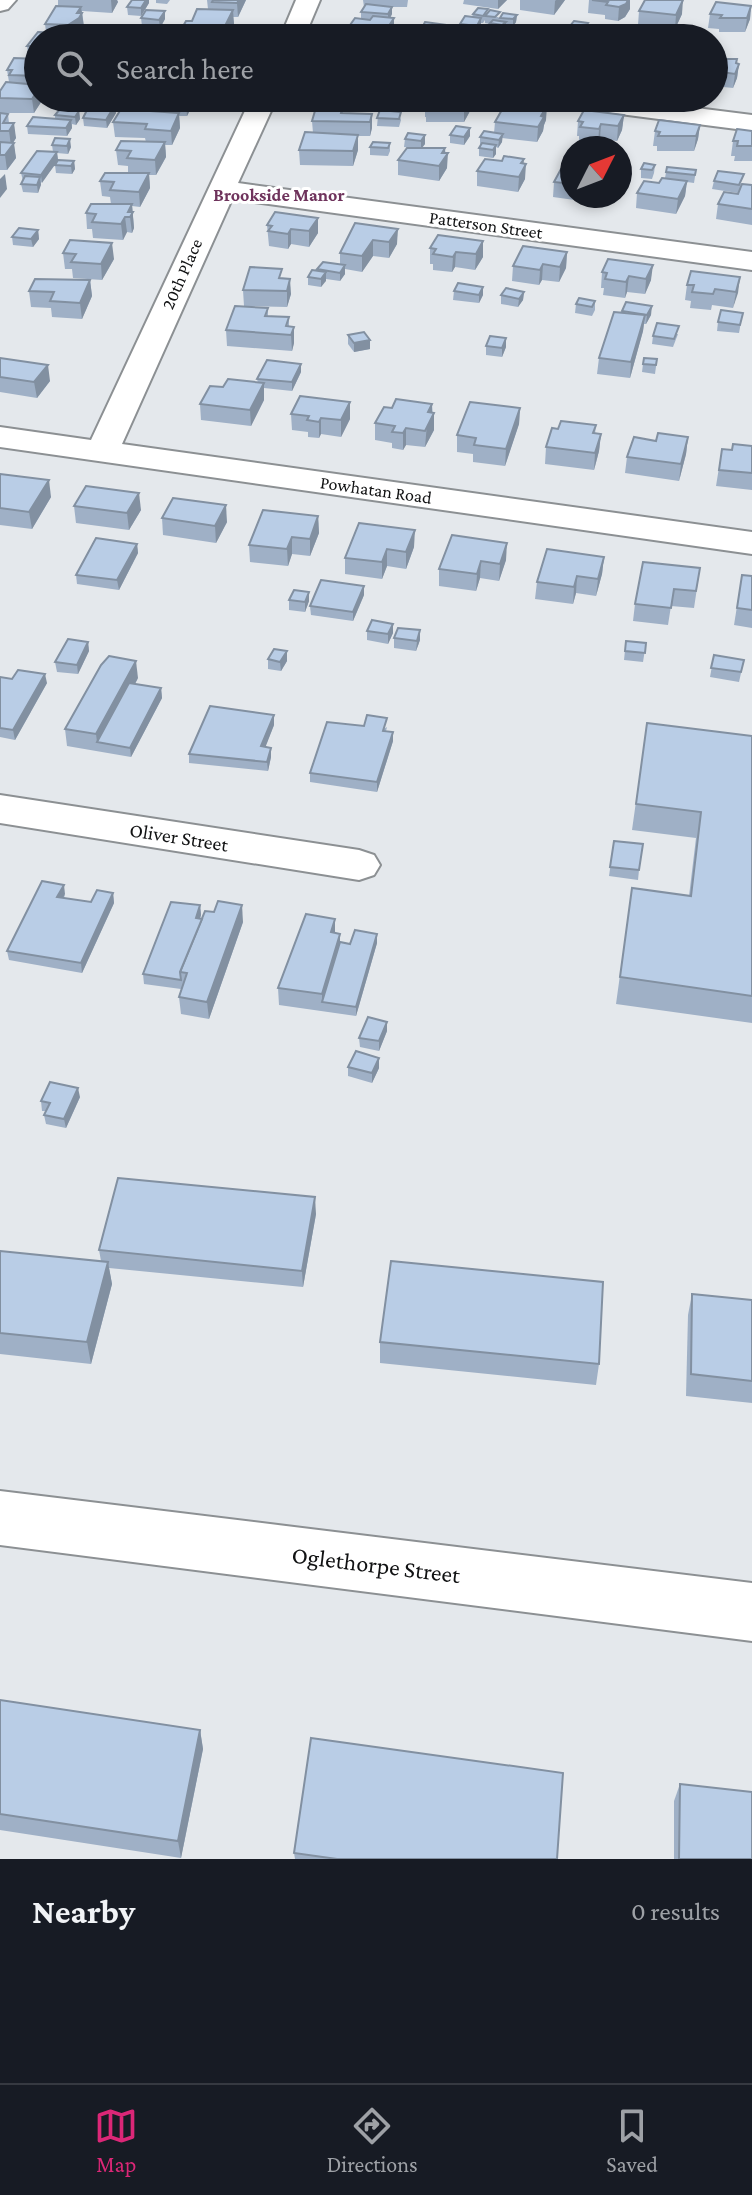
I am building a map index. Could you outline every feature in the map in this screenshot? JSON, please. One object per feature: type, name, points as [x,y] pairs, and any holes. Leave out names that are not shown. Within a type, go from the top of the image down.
[{"type":"street","points":[[298,24],[308,0]]},
{"type":"street","name":"20th Place","points":[[102,451],[257,112]]},
{"type":"street","points":[[667,112],[752,123]]},
{"type":"street","name":"Patterson Street","points":[[220,189],[752,261]]},
{"type":"street","name":"Powhatan Road","points":[[0,437],[752,543]]},
{"type":"street","name":"Oliver Street","points":[[0,809],[359,865]]},
{"type":"street","name":"Oglethorpe Street","points":[[0,1518],[752,1612]]},
{"type":"building","points":[[132,0],[146,0],[141,8],[127,7]]},
{"type":"building","points":[[213,0],[239,0],[237,3]]},
{"type":"building","points":[[592,0],[628,0],[619,7]]},
{"type":"building","points":[[645,0],[683,0],[676,15],[639,11]]},
{"type":"building","points":[[716,2],[751,6],[747,18],[720,18],[722,15],[710,14]]},
{"type":"building","points":[[366,4],[392,7],[388,14],[361,12]]},
{"type":"building","points":[[56,6],[81,7],[77,13],[82,13],[79,18],[70,24],[45,24]]},
{"type":"building","points":[[478,8],[488,9],[483,16],[473,14]]},
{"type":"building","points":[[197,9],[233,10],[226,24],[184,24],[192,21]]},
{"type":"building","points":[[146,10],[165,11],[159,20],[141,18]]},
{"type":"building","points":[[490,10],[500,12],[495,17],[485,16]]},
{"type":"building","points":[[503,13],[517,15],[513,19],[500,18]]},
{"type":"building","points":[[373,16],[394,18],[390,24],[351,24],[355,18],[370,20]]},
{"type":"building","points":[[465,16],[481,18],[478,24],[460,24]]},
{"type":"building","points":[[493,20],[506,22],[503,24],[490,23]]},
{"type":"building","points":[[14,58],[24,58],[24,76],[9,75],[12,70],[7,70]]},
{"type":"building","points":[[728,59],[737,59],[736,63],[739,64],[735,74],[728,73]]},
{"type":"building","points":[[6,82],[24,84],[24,99],[0,98],[0,91]]},
{"type":"building","points":[[58,112],[78,112],[75,117],[55,115]]},
{"type":"building","points":[[86,112],[111,112],[106,120],[83,118]]},
{"type":"building","points":[[119,112],[179,113],[171,131],[145,129],[147,124],[113,122]]},
{"type":"building","points":[[315,112],[372,114],[370,122],[312,121]]},
{"type":"building","points":[[379,112],[401,112],[399,119],[377,118]]},
{"type":"building","points":[[501,112],[543,112],[538,127],[495,122]]},
{"type":"building","points":[[583,112],[624,115],[618,126],[601,124],[599,129],[580,127],[583,122],[578,121]]},
{"type":"building","points":[[0,113],[8,114],[3,123],[14,123],[9,131],[0,131]]},
{"type":"building","points":[[33,117],[71,120],[66,128],[27,126]]},
{"type":"building","points":[[659,120],[700,125],[696,136],[658,136],[660,132],[655,131]]},
{"type":"building","points":[[456,126],[470,128],[464,137],[450,135]]},
{"type":"building","points":[[737,129],[752,131],[752,146],[737,146],[738,141],[733,141]]},
{"type":"building","points":[[484,131],[503,134],[499,140],[480,137]]},
{"type":"building","points":[[305,132],[358,135],[353,151],[299,150]]},
{"type":"building","points":[[408,133],[425,135],[421,141],[405,139]]},
{"type":"building","points":[[55,138],[70,139],[67,146],[52,145]]},
{"type":"building","points":[[121,141],[165,142],[155,160],[127,158],[131,151],[116,150]]},
{"type":"building","points":[[0,142],[14,143],[5,155],[0,155]]},
{"type":"building","points":[[373,142],[390,143],[388,148],[370,147]]},
{"type":"building","points":[[482,143],[496,145],[493,150],[479,148]]},
{"type":"building","points":[[407,148],[445,148],[442,153],[448,153],[439,166],[398,160]]},
{"type":"building","points":[[37,151],[57,152],[41,175],[21,173]]},
{"type":"building","points":[[504,156],[524,159],[521,163],[526,164],[519,177],[477,171],[485,159],[502,161]]},
{"type":"building","points":[[58,160],[74,161],[71,166],[55,165]]},
{"type":"building","points":[[644,163],[655,165],[652,170],[641,169]]},
{"type":"building","points":[[667,167],[696,170],[695,175],[666,172]]},
{"type":"building","points":[[718,171],[744,174],[739,185],[714,181]]},
{"type":"building","points":[[105,173],[149,173],[139,192],[110,190],[114,182],[100,181]]},
{"type":"building","points":[[25,176],[40,177],[37,185],[21,184]]},
{"type":"building","points":[[662,178],[687,181],[678,199],[637,193],[644,181],[659,183]]},
{"type":"building","points":[[742,184],[752,185],[752,209],[718,204],[724,192],[738,194]]},
{"type":"building","points":[[91,204],[132,204],[128,212],[133,212],[121,224],[92,222],[96,214],[86,213]]},
{"type":"building","points":[[275,212],[318,218],[309,231],[291,229],[288,234],[268,231],[272,226],[267,225]]},
{"type":"building","points":[[355,223],[398,229],[389,242],[373,240],[362,256],[340,253]]},
{"type":"building","points":[[19,228],[38,230],[31,239],[12,237]]},
{"type":"building","points":[[438,235],[483,241],[476,254],[456,252],[453,257],[433,254],[436,249],[430,248]]},
{"type":"building","points":[[70,240],[112,243],[101,264],[71,262],[76,254],[63,253]]},
{"type":"building","points":[[523,246],[567,252],[560,267],[543,264],[540,270],[513,266]]},
{"type":"building","points":[[608,259],[653,265],[646,279],[629,276],[626,282],[605,279],[607,273],[602,272]]},
{"type":"building","points":[[323,262],[345,265],[340,273],[317,269]]},
{"type":"building","points":[[250,267],[282,269],[279,278],[290,279],[287,291],[243,290]]},
{"type":"building","points":[[312,270],[326,272],[321,279],[308,277]]},
{"type":"building","points":[[691,271],[740,277],[736,292],[715,289],[713,294],[692,292],[694,285],[687,285]]},
{"type":"building","points":[[35,279],[90,280],[80,303],[50,301],[54,292],[29,291]]},
{"type":"building","points":[[458,283],[483,287],[479,295],[454,291]]},
{"type":"building","points":[[506,288],[524,292],[519,299],[501,295]]},
{"type":"building","points":[[579,298],[595,301],[592,307],[576,304]]},
{"type":"building","points":[[626,302],[652,306],[647,315],[622,311]]},
{"type":"building","points":[[235,306],[268,308],[265,316],[289,317],[286,326],[294,327],[291,335],[226,330]]},
{"type":"building","points":[[721,310],[743,313],[740,325],[718,322]]},
{"type":"building","points":[[614,312],[645,315],[631,362],[599,358]]},
{"type":"building","points":[[657,323],[679,326],[674,339],[653,336]]},
{"type":"building","points":[[364,332],[370,340],[354,343],[348,335]]},
{"type":"building","points":[[490,336],[506,338],[502,348],[486,346]]},
{"type":"building","points":[[0,358],[48,365],[34,382],[0,377]]},
{"type":"building","points":[[644,358],[657,359],[656,365],[643,364]]},
{"type":"building","points":[[267,360],[301,364],[292,382],[257,379]]},
{"type":"building","points":[[228,379],[264,383],[250,410],[200,404],[210,386],[223,387]]},
{"type":"building","points":[[300,396],[350,402],[341,420],[321,418],[319,422],[307,420],[309,416],[291,414]]},
{"type":"building","points":[[396,399],[432,404],[428,412],[434,413],[425,431],[406,428],[403,433],[392,432],[395,426],[375,423],[384,407],[392,408]]},
{"type":"building","points":[[470,402],[520,408],[506,449],[474,445],[476,438],[457,435]]},
{"type":"building","points":[[561,421],[596,425],[593,433],[601,434],[595,453],[546,447],[552,428],[558,429]]},
{"type":"building","points":[[658,433],[688,437],[681,464],[627,457],[634,437],[656,441]]},
{"type":"building","points":[[733,444],[752,446],[752,473],[719,470],[722,449],[732,450]]},
{"type":"building","points":[[0,474],[49,480],[29,512],[0,508]]},
{"type":"building","points":[[86,486],[139,493],[127,513],[74,506]]},
{"type":"building","points":[[173,498],[226,505],[215,526],[162,518]]},
{"type":"building","points":[[263,510],[318,516],[310,539],[292,537],[287,549],[249,545]]},
{"type":"building","points":[[359,523],[415,530],[406,552],[387,549],[382,562],[345,558]]},
{"type":"building","points":[[452,535],[507,543],[500,564],[481,561],[477,574],[439,569]]},
{"type":"building","points":[[96,538],[137,544],[117,580],[76,575]]},
{"type":"building","points":[[547,549],[604,557],[598,579],[577,576],[574,587],[537,582]]},
{"type":"building","points":[[643,562],[700,568],[696,591],[674,589],[671,608],[635,604]]},
{"type":"building","points":[[742,575],[752,576],[752,610],[737,608]]},
{"type":"building","points":[[321,580],[364,586],[353,612],[310,606]]},
{"type":"building","points":[[294,590],[309,592],[305,602],[289,600]]},
{"type":"building","points":[[372,620],[393,624],[388,634],[367,631]]},
{"type":"building","points":[[398,628],[420,630],[417,641],[394,638]]},
{"type":"building","points":[[68,639],[88,642],[77,665],[55,662]]},
{"type":"building","points":[[626,641],[646,643],[645,653],[625,651]]},
{"type":"building","points":[[274,649],[287,651],[280,662],[268,659]]},
{"type":"building","points":[[714,655],[744,660],[741,672],[711,668]]},
{"type":"building","points":[[109,656],[136,661],[96,734],[65,729],[101,665]]},
{"type":"building","points":[[18,670],[45,674],[13,730],[0,728],[0,677],[12,679]]},
{"type":"building","points":[[129,683],[161,688],[130,748],[97,742]]},
{"type":"building","points":[[210,706],[274,715],[261,746],[271,748],[267,762],[189,754]]},
{"type":"building","points":[[367,715],[387,718],[383,731],[393,732],[377,782],[310,773],[327,722],[364,726]]},
{"type":"building","points":[[647,723],[752,736],[752,996],[620,977],[632,888],[691,896],[701,812],[636,804]]},
{"type":"building","points":[[614,841],[643,844],[639,870],[610,867]]},
{"type":"building","points":[[42,881],[64,885],[57,897],[91,902],[97,890],[113,893],[81,963],[7,951]]},
{"type":"building","points":[[218,901],[242,905],[207,1002],[179,997],[187,973],[180,972],[205,911],[214,912]]},
{"type":"building","points":[[171,902],[200,905],[196,918],[202,919],[180,972],[181,980],[143,974]]},
{"type":"building","points":[[306,914],[335,919],[331,932],[340,934],[322,994],[278,988]]},
{"type":"building","points":[[355,930],[377,934],[356,1007],[322,1002],[340,942],[350,944]]},
{"type":"building","points":[[368,1017],[387,1022],[379,1041],[359,1038]]},
{"type":"building","points":[[356,1051],[379,1058],[372,1073],[348,1067]]},
{"type":"building","points":[[50,1082],[78,1088],[64,1119],[44,1115],[50,1103],[41,1101]]},
{"type":"building","points":[[118,1178],[315,1197],[302,1271],[99,1250]]},
{"type":"building","points":[[0,1251],[108,1262],[87,1342],[0,1333]]},
{"type":"building","points":[[391,1261],[603,1282],[599,1364],[380,1342]]},
{"type":"building","points":[[692,1294],[752,1300],[752,1381],[691,1374]]},
{"type":"building","points":[[0,1700],[200,1730],[178,1841],[0,1814]]},
{"type":"building","points":[[311,1738],[563,1773],[557,1859],[337,1859],[294,1853]]},
{"type":"building","points":[[680,1784],[752,1792],[752,1859],[679,1859]]},
{"type":"district","name":"Brookside Manor","points":[[279,195]]}]
